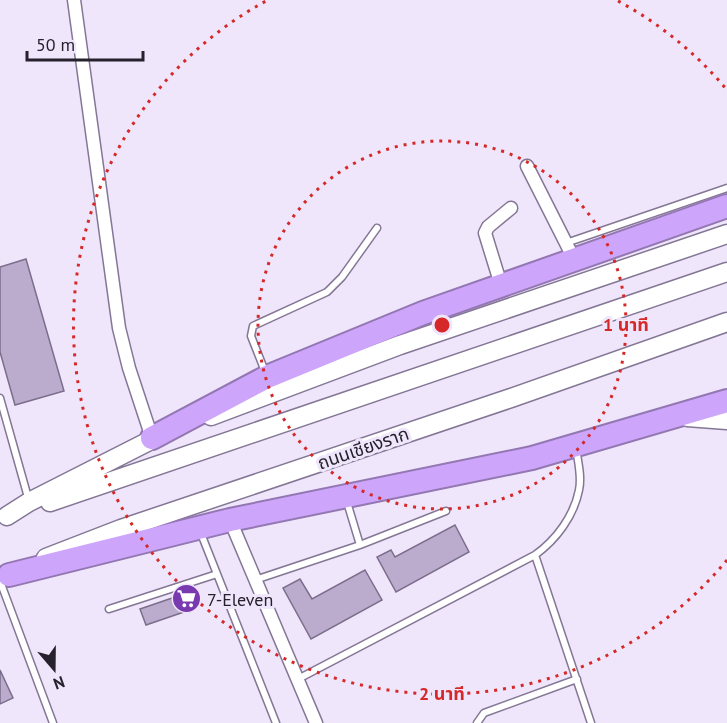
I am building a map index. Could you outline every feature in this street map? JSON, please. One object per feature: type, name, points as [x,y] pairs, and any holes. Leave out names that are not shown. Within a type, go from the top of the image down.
[{"type":"highway","points":[[152,438],[267,377],[423,313],[501,285],[570,251],[599,250],[727,206]]},
{"type":"highway","points":[[3,578],[230,520],[576,448],[682,417],[727,401]]},
{"type":"main road","points":[[4,517],[152,438],[400,345],[727,234]]},
{"type":"main road","points":[[4,517],[727,272]]},
{"type":"main road","name":"ถนนเชียงราก","points":[[3,578],[121,529],[511,398],[727,322]]},
{"type":"main road","points":[[682,417],[727,420]]},
{"type":"street","points":[[74,0],[119,328],[129,368],[152,438]]},
{"type":"street","points":[[527,166],[570,251]]},
{"type":"street","points":[[501,285],[485,233],[488,227],[512,208]]},
{"type":"street","points":[[230,520],[316,723]]},
{"type":"lane","points":[[570,251],[727,188]]},
{"type":"lane","points":[[267,377],[250,336],[254,326],[327,292],[342,277],[377,228]]},
{"type":"lane","points":[[0,398],[29,502]]},
{"type":"lane","points":[[298,680],[535,555],[551,543],[563,527],[579,491],[576,448]]},
{"type":"lane","points":[[345,496],[360,545]]},
{"type":"lane","points":[[254,580],[360,545],[446,511]]},
{"type":"lane","points":[[199,528],[276,723]]},
{"type":"lane","points":[[535,555],[591,723]]},
{"type":"lane","points":[[109,609],[217,574]]},
{"type":"lane","points":[[3,578],[53,723]]},
{"type":"lane","points":[[477,723],[484,713],[577,680]]},
{"type":"building","points":[[26,259],[64,391],[15,405],[0,352],[0,267]]},
{"type":"building","points":[[455,525],[469,552],[396,592],[377,557],[391,550],[395,557]]},
{"type":"building","points":[[365,570],[382,600],[311,639],[283,588],[300,579],[312,599]]},
{"type":"building","points":[[178,596],[184,612],[146,625],[140,609]]},
{"type":"building","points":[[0,670],[13,698],[0,704]]},
{"type":"place","name":"7-Eleven","points":[[186,599]]}]
